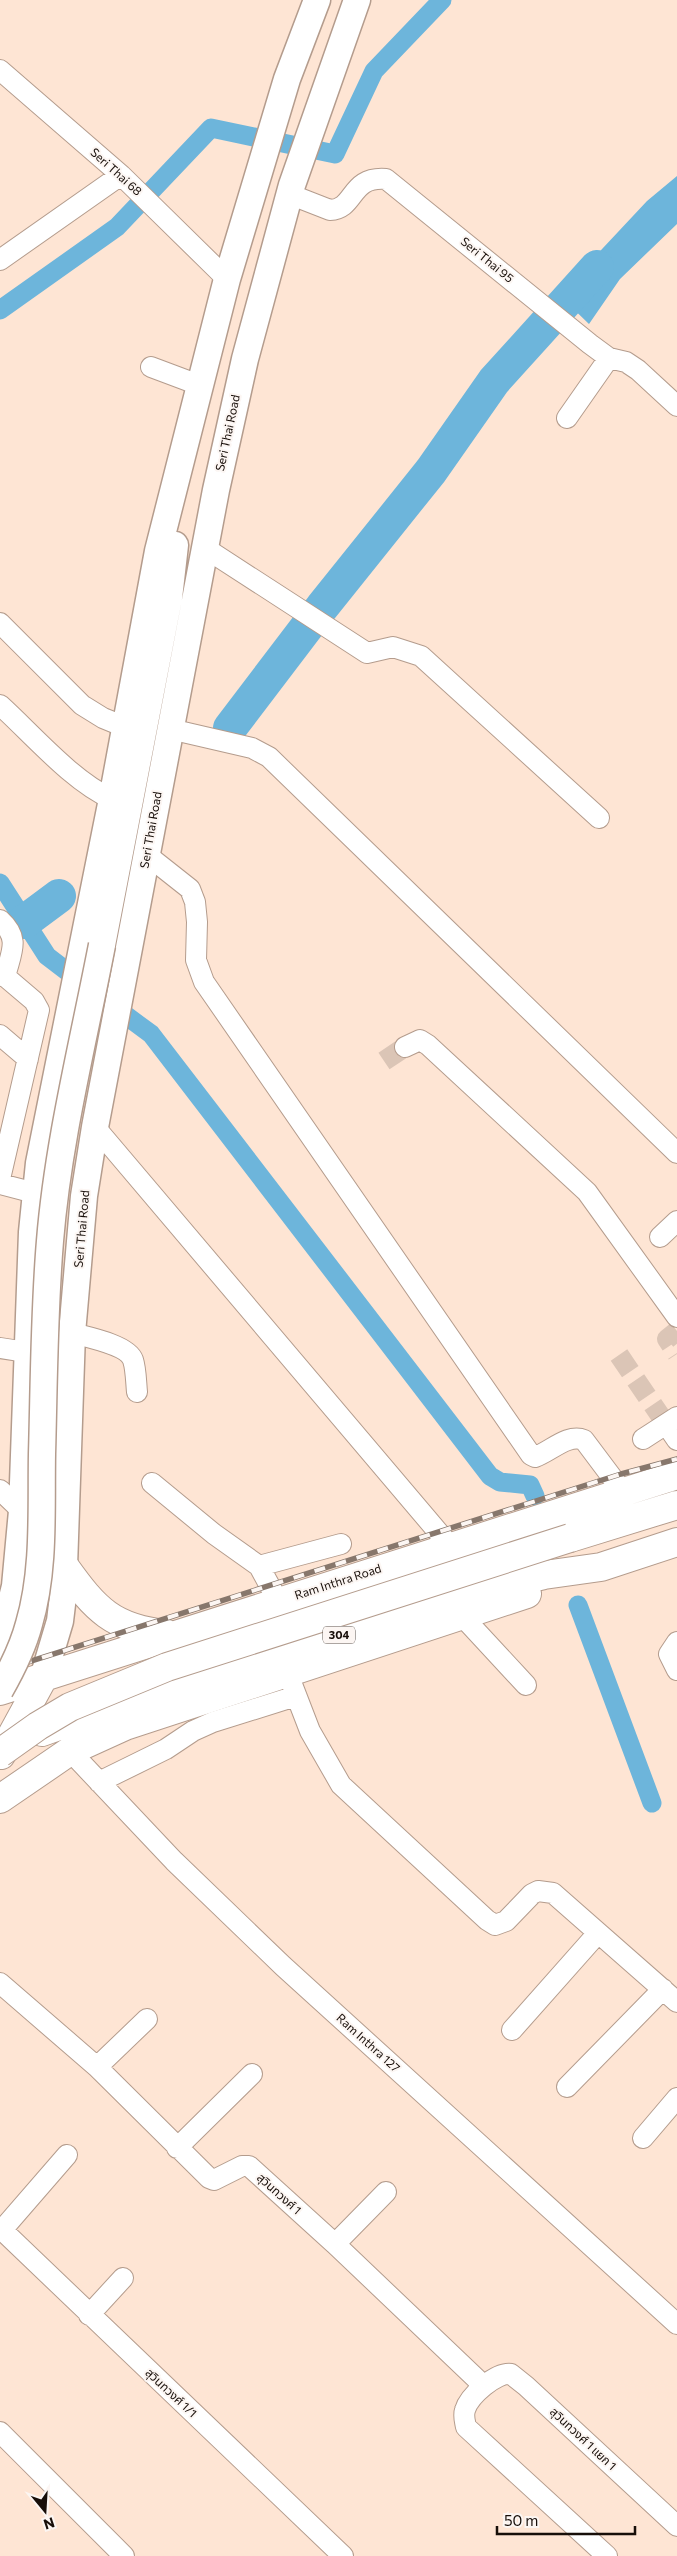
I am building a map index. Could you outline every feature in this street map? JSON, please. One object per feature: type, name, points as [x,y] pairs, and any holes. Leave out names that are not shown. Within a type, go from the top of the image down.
[{"type":"highway","name":"Ram Inthra Road","points":[[0,1691],[677,1475]]},
{"type":"highway","points":[[1,1751],[70,1707],[151,1673],[677,1505]]},
{"type":"highway","name":"304","points":[[1,1751],[94,1712],[486,1588],[544,1575],[601,1566],[676,1546]]},
{"type":"highway","points":[[0,1799],[70,1751],[125,1726],[292,1685],[463,1617],[601,1566]]},
{"type":"highway","points":[[65,1567],[86,1596],[112,1619],[142,1632],[171,1635]]},
{"type":"highway","points":[[322,1587],[340,1634]]},
{"type":"highway","points":[[1,1751],[43,1678]]},
{"type":"main road","points":[[0,1647],[10,1614],[22,1511],[26,1352],[35,1192],[86,925],[112,799],[158,552],[199,385],[227,279],[274,121],[287,79],[317,0]]},
{"type":"main road","name":"Seri Thai Road","points":[[43,1678],[60,1621],[65,1567],[72,1333],[84,1196],[95,1127],[204,548],[245,359],[291,190],[309,133],[357,0]]},
{"type":"main road","points":[[0,1691],[18,1654],[30,1623],[36,1586],[40,1543],[45,1313],[50,1239],[66,1134],[169,598],[176,538],[177,479]]},
{"type":"main road","points":[[30,1288],[38,1298],[50,1303],[59,1302],[76,1294]]},
{"type":"main road","points":[[0,1588],[19,1549]]},
{"type":"street","name":"Seri Thai 68","points":[[0,70],[123,177],[227,279]]},
{"type":"street","points":[[0,260],[123,177]]},
{"type":"street","name":"Seri Thai 95","points":[[291,190],[330,210],[336,210],[342,207],[360,184],[372,178],[386,180],[590,344],[609,358],[626,362],[638,370],[677,406]]},
{"type":"street","points":[[567,418],[609,358]]},
{"type":"street","points":[[151,367],[199,385]]},
{"type":"street","points":[[204,548],[367,653],[393,647],[421,656],[599,818]]},
{"type":"street","points":[[0,623],[82,705],[103,718],[125,727]]},
{"type":"street","points":[[0,705],[70,770],[98,793],[112,799]]},
{"type":"street","points":[[170,729],[252,748],[269,757],[677,1153]]},
{"type":"street","points":[[147,855],[190,889],[195,902],[197,922],[196,960],[204,982],[531,1455],[535,1457],[541,1455],[572,1438],[584,1440],[623,1492]]},
{"type":"street","points":[[0,920],[9,928],[14,940],[3,974],[37,1005],[38,1010],[34,1034],[1,1167]]},
{"type":"street","points":[[34,1034],[64,1043]]},
{"type":"street","points":[[0,1036],[28,1059]]},
{"type":"street","points":[[405,1047],[420,1040],[428,1045],[587,1192],[677,1317]]},
{"type":"street","points":[[95,1127],[450,1546]]},
{"type":"street","points":[[0,1184],[35,1192]]},
{"type":"street","points":[[660,1237],[677,1221]]},
{"type":"street","points":[[72,1333],[120,1347],[128,1352],[133,1358],[137,1392]]},
{"type":"street","points":[[0,1348],[26,1352]]},
{"type":"street","points":[[643,1439],[674,1427]]},
{"type":"street","points":[[152,1483],[214,1534],[259,1566],[278,1601]]},
{"type":"street","points":[[0,1490],[22,1511]]},
{"type":"street","points":[[259,1566],[341,1544]]},
{"type":"street","points":[[463,1617],[526,1685]]},
{"type":"street","points":[[677,1642],[669,1654],[677,1670]]},
{"type":"street","points":[[100,1782],[166,1749],[193,1731],[292,1685],[310,1732],[341,1785],[490,1922],[495,1925],[502,1924],[532,1894],[543,1891],[553,1893],[670,1996],[567,2087]]},
{"type":"street","name":"Ram Inthra 127","points":[[70,1751],[174,1861],[283,1966],[677,2324]]},
{"type":"street","points":[[512,2030],[598,1933]]},
{"type":"street","name":"สุวินทวงศ์ 1","points":[[0,1983],[96,2067],[209,2178],[214,2180],[242,2166],[249,2166],[335,2244],[484,2386]]},
{"type":"street","points":[[96,2067],[148,2020]]},
{"type":"street","points":[[177,2148],[252,2074]]},
{"type":"street","points":[[643,2138],[677,2098]]},
{"type":"street","points":[[1,2229],[66,2155]]},
{"type":"street","points":[[335,2244],[386,2192]]},
{"type":"street","name":"สุวินทวงศ์ 1/1","points":[[1,2229],[343,2556]]},
{"type":"street","points":[[89,2315],[123,2278]]},
{"type":"street","name":"สุวินทวงศ์ 1 แยก 1","points":[[484,2386],[498,2375],[511,2374],[677,2526]]},
{"type":"street","points":[[484,2386],[465,2411],[466,2426],[607,2556]]},
{"type":"street","points":[[0,2432],[124,2556]]},
{"type":"water","points":[[677,176],[677,224],[620,279],[589,324],[559,295],[647,201]]},
{"type":"waterway","points":[[0,310],[117,227],[211,128],[335,154],[374,71],[442,0]]},
{"type":"waterway","points":[[230,728],[322,607],[431,471],[494,381],[597,267]]},
{"type":"waterway","points":[[0,883],[47,956],[85,985]]},
{"type":"waterway","points":[[24,922],[59,896]]},
{"type":"waterway","points":[[109,1003],[151,1034],[490,1476],[500,1482],[530,1485],[535,1496]]},
{"type":"waterway","points":[[578,1605],[652,1803]]},
{"type":"tunnel","points":[[384,1061],[405,1047]]},
{"type":"tunnel","points":[[677,1331],[667,1339],[677,1354]]},
{"type":"tunnel","points":[[619,1355],[666,1424]]},
{"type":"railway","points":[[0,1671],[621,1474],[677,1459]]}]
